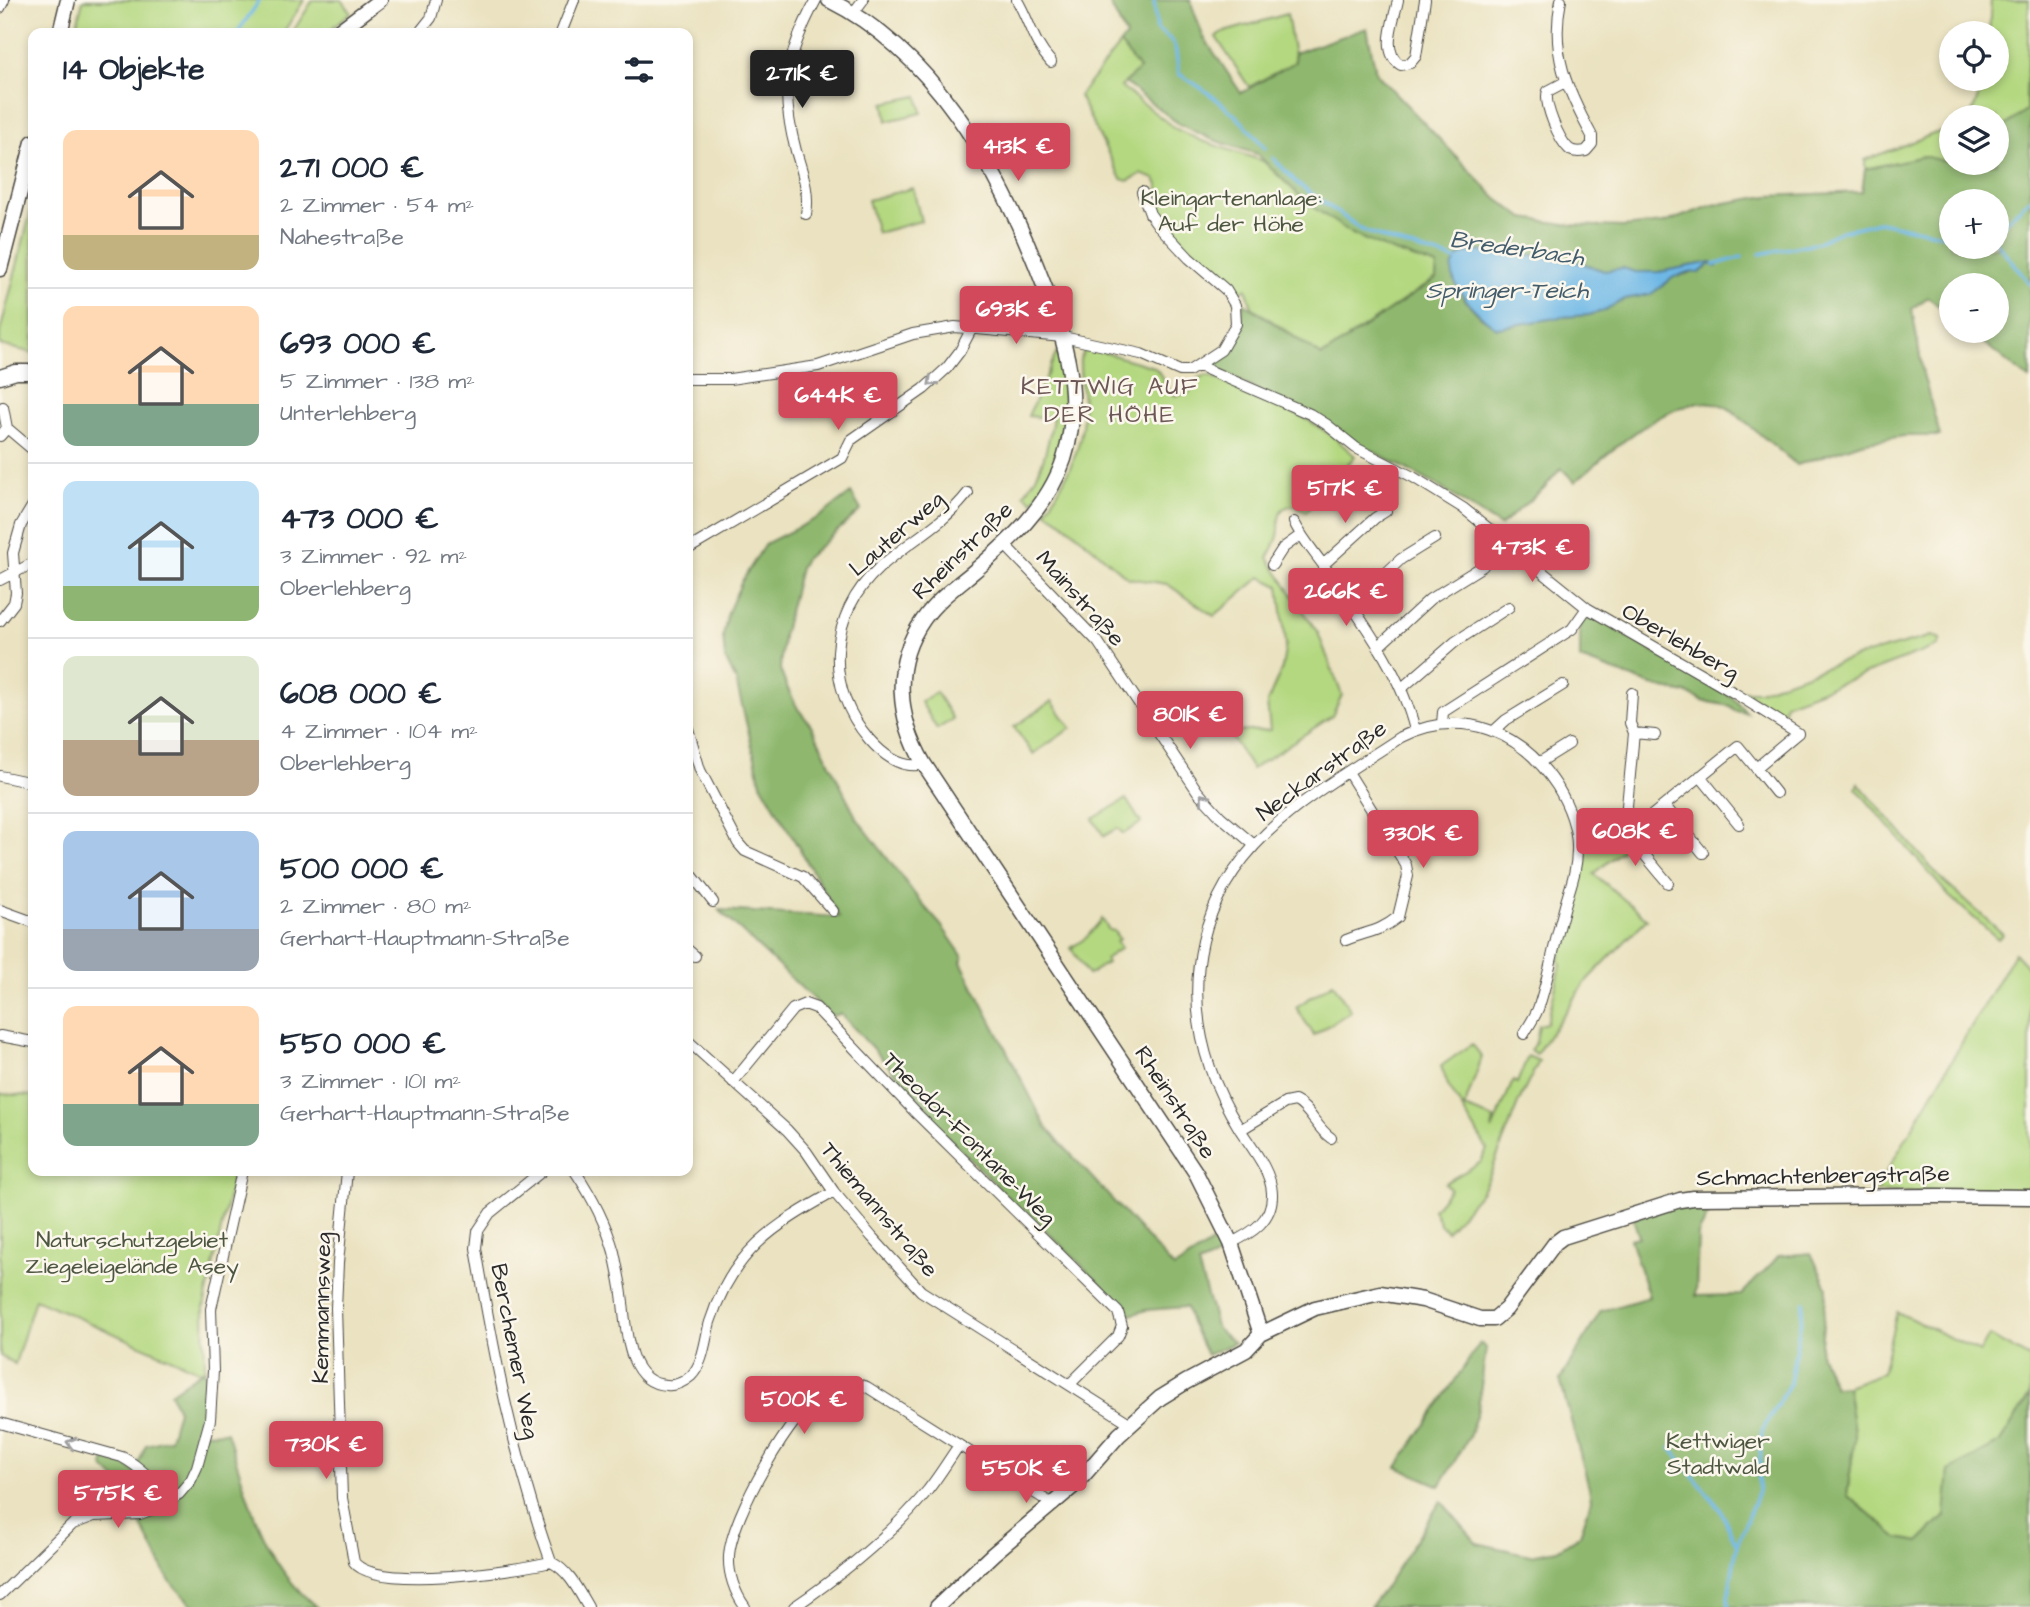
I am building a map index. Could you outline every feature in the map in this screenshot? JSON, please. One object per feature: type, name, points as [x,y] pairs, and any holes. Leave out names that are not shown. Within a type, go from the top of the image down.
[{"type":"street","points":[[0,8],[4,0]]},
{"type":"street","points":[[61,28],[68,0]]},
{"type":"street","points":[[343,28],[380,0]]},
{"type":"street","points":[[423,28],[430,19],[436,0]]},
{"type":"street","points":[[563,28],[574,0]]},
{"type":"street","points":[[806,214],[807,188],[790,129],[786,83],[796,42],[816,0]]},
{"type":"street","name":"Rheinstraße","points":[[829,0],[854,12],[918,69],[951,106],[972,136],[1016,218],[1063,337],[1071,367],[1071,434],[1055,482],[1026,523],[937,603],[923,619],[909,645],[903,670],[901,702],[907,731],[924,764],[1196,1173],[1231,1243],[1261,1334]]},
{"type":"street","points":[[854,12],[863,0]]},
{"type":"street","points":[[1017,0],[1036,43],[1051,62]]},
{"type":"street","points":[[1398,0],[1389,49],[1393,60],[1401,65],[1410,63],[1416,56],[1425,0]]},
{"type":"street","points":[[1561,0],[1557,38],[1565,82],[1592,135],[1592,144],[1586,151],[1576,153],[1568,148],[1547,108],[1545,98],[1548,90],[1565,82]]},
{"type":"street","points":[[0,269],[28,161]]},
{"type":"street","points":[[693,379],[730,379],[818,366],[913,334],[955,327],[1063,337],[1141,354],[1179,376],[1221,350],[1236,324],[1235,305],[1226,290],[1189,258],[1158,225],[1150,214],[1142,192]]},
{"type":"street","points":[[693,546],[842,458],[851,440],[925,389],[947,368],[972,328]]},
{"type":"street","name":"Oberlehberg","points":[[1199,366],[1310,414],[1356,449],[1435,489],[1498,534],[1587,608],[1798,733],[1756,768]]},
{"type":"street","points":[[0,367],[16,372]]},
{"type":"street","points":[[0,376],[28,372]]},
{"type":"street","points":[[3,407],[3,432],[28,447]]},
{"type":"street","name":"Lauterweg","points":[[924,764],[915,767],[895,761],[874,745],[859,727],[849,710],[842,688],[837,663],[838,641],[853,599],[866,581],[881,566],[953,512],[968,493]]},
{"type":"street","points":[[1323,565],[1386,511]]},
{"type":"street","points":[[0,621],[14,603],[16,593],[13,553],[21,526],[28,514]]},
{"type":"street","points":[[1294,522],[1378,647],[1402,688],[1415,730]]},
{"type":"street","points":[[1272,565],[1283,548],[1301,536]]},
{"type":"street","points":[[1350,607],[1401,559],[1435,538]]},
{"type":"street","name":"Mainstraße","points":[[1004,545],[1083,625],[1116,667],[1198,792],[1220,816],[1253,844]]},
{"type":"street","points":[[0,580],[28,565]]},
{"type":"street","points":[[1378,647],[1430,599],[1483,565]]},
{"type":"street","points":[[1402,688],[1455,642],[1509,607]]},
{"type":"street","points":[[1442,724],[1443,712],[1572,629],[1587,608]]},
{"type":"street","points":[[1494,731],[1506,720],[1563,685]]},
{"type":"street","points":[[1632,693],[1630,723],[1634,733],[1627,806],[1635,825]]},
{"type":"street","name":"Neckarstraße","points":[[1231,1243],[1258,1227],[1270,1208],[1272,1197],[1268,1176],[1222,1100],[1206,1060],[1197,1015],[1196,987],[1203,941],[1216,905],[1232,874],[1253,844],[1293,810],[1415,730],[1442,724],[1462,724],[1494,731],[1526,749],[1540,762],[1570,811],[1577,849],[1571,887],[1539,1009],[1524,1034]]},
{"type":"street","points":[[1634,733],[1656,734]]},
{"type":"street","points":[[1540,762],[1569,744]]},
{"type":"street","points":[[693,746],[700,770],[738,843],[746,851],[803,877],[833,911]]},
{"type":"street","points":[[1668,883],[1630,835],[1635,825],[1665,806],[1738,746],[1776,793]]},
{"type":"street","points":[[1346,940],[1375,932],[1398,917],[1408,876],[1406,865],[1348,772]]},
{"type":"street","points":[[0,776],[28,782]]},
{"type":"street","points":[[1700,776],[1739,824]]},
{"type":"street","points":[[1665,806],[1703,853]]},
{"type":"street","points":[[693,876],[713,902]]},
{"type":"street","points":[[1,911],[28,920]]},
{"type":"street","name":"Theodor-Fontane-Weg","points":[[733,1082],[793,1009],[805,1004],[816,1008],[917,1114],[1118,1312],[1122,1326],[1118,1336],[1070,1384]]},
{"type":"street","points":[[0,1036],[28,1041]]},
{"type":"street","name":"Thiemannstraße","points":[[693,1046],[787,1130],[806,1151],[834,1192],[921,1291],[1132,1424]]},
{"type":"street","points":[[1240,1130],[1285,1103],[1295,1101],[1301,1103],[1316,1125],[1331,1138]]},
{"type":"street","points":[[0,1595],[73,1524],[94,1516],[140,1514],[169,1501],[191,1480],[210,1420],[213,1371],[211,1309],[241,1176]]},
{"type":"street","name":"Kemmannsweg","points":[[347,1176],[336,1308],[342,1498],[354,1562],[359,1569],[375,1574],[437,1577],[478,1575],[551,1562]]},
{"type":"street","name":"Berchemer Weg","points":[[536,1176],[490,1213],[478,1231],[476,1248],[500,1384],[518,1459],[551,1562]]},
{"type":"street","points":[[578,1176],[600,1217],[613,1251],[628,1342],[634,1360],[642,1374],[661,1385],[680,1383],[690,1377],[698,1367],[710,1321],[723,1287],[741,1260],[788,1218],[834,1192]]},
{"type":"street","name":"Schmachtenbergstraße","points":[[937,1607],[992,1554],[1054,1505],[1132,1424],[1169,1392],[1246,1350],[1261,1334],[1315,1308],[1380,1293],[1423,1300],[1480,1319],[1494,1318],[1506,1309],[1555,1243],[1563,1237],[1680,1200],[2030,1197]]},
{"type":"street","points":[[745,1607],[737,1595],[731,1577],[729,1556],[746,1503],[792,1426],[817,1396],[841,1383],[854,1382],[867,1387],[1054,1505]]},
{"type":"street","points":[[0,1423],[122,1457],[156,1483],[169,1501]]},
{"type":"street","points":[[794,1607],[828,1584],[894,1528],[929,1488],[959,1445]]},
{"type":"street","points":[[551,1562],[575,1584],[588,1607]]},
{"type":"green space","points":[[83,0],[304,0],[286,28],[76,28]]},
{"type":"green space","points":[[313,0],[342,0],[351,12],[332,28],[295,28]]},
{"type":"green space","points":[[1108,0],[1190,0],[1203,36],[1241,93],[1295,62],[1294,53],[1367,28],[1376,73],[1497,199],[1524,218],[1572,225],[1623,227],[1664,223],[1713,205],[1768,196],[1862,192],[1865,169],[1924,156],[1939,160],[1939,175],[2009,175],[2009,123],[2026,111],[2027,60],[2030,58],[2030,380],[1984,343],[2009,343],[2009,273],[1939,273],[1939,306],[1928,297],[1912,309],[1923,374],[1940,436],[1904,436],[1861,443],[1797,465],[1726,407],[1708,402],[1688,405],[1646,425],[1575,482],[1561,468],[1544,488],[1500,526],[1435,484],[1211,366],[1236,338],[1243,302],[1322,356],[1436,279],[1437,266],[1354,235],[1307,203],[1257,154],[1211,139],[1179,124],[1125,83],[1139,69],[1120,44],[1126,36]],"holes":[[[1534,255],[1582,263],[1604,271],[1623,268],[1635,272],[1659,272],[1711,262],[1705,269],[1674,277],[1651,294],[1625,299],[1589,315],[1497,328],[1481,317],[1463,298]]]},
{"type":"green space","points":[[1991,0],[2029,0],[2026,111],[2009,123],[2009,105],[1975,105],[1981,91],[2009,91],[2009,21],[1990,21]]},
{"type":"green space","points":[[1287,14],[1295,62],[1249,87],[1216,37],[1221,33]]},
{"type":"green space","name":"Kleingartenanlage: Auf der Höhe","points":[[1120,44],[1139,69],[1121,87],[1176,129],[1202,141],[1263,161],[1307,203],[1392,251],[1437,266],[1436,278],[1322,356],[1252,307],[1246,288],[1239,293],[1193,252],[1158,212],[1159,187],[1155,179],[1141,174],[1128,181],[1121,179],[1079,96]]},
{"type":"green space","points":[[918,96],[922,113],[887,121],[884,103]]},
{"type":"green space","points":[[1939,133],[1939,160],[1924,156],[1865,169],[1865,160]]},
{"type":"green space","points":[[913,188],[921,221],[877,233],[868,200]]},
{"type":"green space","points":[[28,223],[28,352],[0,345],[0,332]]},
{"type":"green space","points":[[1092,349],[1154,367],[1176,396],[1190,392],[1198,378],[1208,375],[1303,417],[1335,438],[1355,456],[1306,512],[1296,505],[1288,506],[1281,512],[1278,536],[1268,558],[1318,633],[1342,695],[1332,716],[1252,769],[1228,732],[1270,730],[1267,703],[1282,668],[1286,644],[1279,586],[1261,577],[1214,616],[1167,584],[1128,578],[1046,511],[1066,477],[1080,440],[1083,407],[1080,359],[1083,352]]},
{"type":"green space","points":[[1057,352],[1064,370],[1067,404],[1055,458],[1049,475],[1033,501],[1024,494],[1040,467],[1053,418],[1028,416]]},
{"type":"green space","points":[[851,493],[861,510],[804,560],[800,568],[783,636],[780,669],[786,685],[798,709],[811,725],[856,817],[963,957],[961,962],[1046,1127],[1174,1268],[1218,1239],[1224,1254],[1198,1265],[1217,1329],[1234,1343],[1207,1355],[1186,1307],[1147,1310],[1130,1315],[930,1119],[934,1115],[841,1014],[831,1016],[719,910],[839,917],[761,783],[736,681],[725,658],[723,636],[728,612],[742,581],[765,544],[819,517]]},
{"type":"green space","points":[[1588,614],[1732,697],[1747,713],[1735,711],[1730,706],[1702,701],[1687,693],[1663,689],[1580,659],[1580,625]]},
{"type":"green space","points":[[1932,636],[1941,639],[1938,646],[1785,704],[1783,717],[1744,691],[1759,691],[1849,659]]},
{"type":"green space","points":[[936,692],[953,719],[937,729],[921,702]]},
{"type":"green space","points":[[1052,701],[1071,728],[1033,754],[1014,727]]},
{"type":"green space","points":[[1858,783],[1942,880],[2003,934],[1998,939],[1949,896],[1856,788]]},
{"type":"green space","points":[[1126,799],[1141,823],[1123,834],[1118,828],[1104,836],[1093,819]]},
{"type":"green space","points":[[1582,836],[1621,837],[1628,845],[1594,874],[1647,919],[1588,979],[1536,1054],[1530,1050],[1536,1042],[1539,1025],[1547,1023],[1561,965],[1559,960],[1581,875]]},
{"type":"green space","points":[[1102,919],[1109,930],[1114,931],[1121,948],[1105,959],[1107,963],[1088,975],[1071,948],[1087,937]]},
{"type":"green space","points":[[2014,953],[2030,970],[2030,1194],[1875,1192]]},
{"type":"green space","points":[[1333,983],[1351,1011],[1314,1035],[1296,1007]]},
{"type":"green space","points":[[1472,1044],[1482,1057],[1464,1108],[1494,1119],[1492,1130],[1513,1081],[1517,1083],[1528,1056],[1539,1061],[1481,1192],[1447,1231],[1440,1224],[1433,1209],[1450,1189],[1445,1183],[1481,1162],[1487,1149],[1448,1085],[1441,1066]]},
{"type":"green space","name":"Naturschutzgebiet Ziegeleigelände Asey","points":[[0,1094],[28,1096],[28,1176],[233,1176],[204,1307],[205,1369],[200,1371],[35,1299],[15,1364],[0,1356]]},
{"type":"green space","name":"Kettwiger Stadtwald","points":[[1715,1202],[1698,1234],[1696,1296],[1741,1295],[1779,1256],[1811,1253],[1827,1287],[1820,1353],[1834,1387],[1847,1386],[1855,1438],[1847,1495],[1898,1538],[1919,1542],[1945,1516],[1949,1471],[2001,1442],[2030,1394],[2030,1607],[1370,1607],[1441,1501],[1477,1543],[1530,1555],[1557,1550],[1580,1535],[1591,1500],[1560,1380],[1601,1311],[1649,1297],[1630,1239],[1639,1237],[1633,1218],[1682,1203]]},
{"type":"green space","points":[[1897,1312],[1980,1352],[1989,1336],[2030,1358],[2030,1394],[2001,1442],[1949,1471],[1945,1516],[1919,1542],[1898,1538],[1847,1495],[1855,1438],[1847,1386],[1882,1373]]},
{"type":"green space","points":[[1480,1343],[1486,1348],[1478,1409],[1469,1437],[1440,1486],[1397,1467]]},
{"type":"green space","points":[[205,1369],[205,1403],[199,1433],[227,1432],[250,1504],[270,1549],[298,1590],[317,1607],[194,1607],[169,1580],[119,1482],[103,1467],[105,1458],[126,1465],[135,1472],[146,1445],[170,1439],[178,1410],[170,1393]]},
{"type":"water","name":"Springer-Teich","points":[[1474,251],[1534,255],[1582,263],[1604,271],[1623,268],[1635,272],[1659,272],[1711,262],[1717,266],[1710,264],[1699,273],[1688,272],[1674,277],[1651,294],[1625,299],[1589,315],[1497,328],[1467,301],[1453,276],[1453,265],[1459,257]]},
{"type":"waterway","name":"Brederbach","points":[[240,28],[260,0]]},
{"type":"waterway","name":"Brederbach","points":[[1154,0],[1157,30],[1173,43],[1179,74],[1225,106],[1265,148]]},
{"type":"waterway","name":"Brederbach","points":[[1273,158],[1298,184],[1362,230],[1459,261]]},
{"type":"waterway","name":"Brederbach","points":[[2009,218],[2030,199]]},
{"type":"waterway","name":"Brederbach","points":[[1760,254],[1816,243],[1842,231],[1879,222],[1939,234]]},
{"type":"waterway","name":"Brederbach","points":[[1714,265],[1742,257]]},
{"type":"waterway","points":[[2009,258],[2030,284]]},
{"type":"waterway","points":[[1729,1607],[1728,1597],[1737,1545],[1758,1491],[1762,1431],[1790,1383],[1804,1302]]},
{"type":"waterway","points":[[1671,1448],[1720,1509],[1736,1544]]},
{"type":"district","name":"KETTWIG AUF DER HÖHE","points":[[1110,400]]}]
